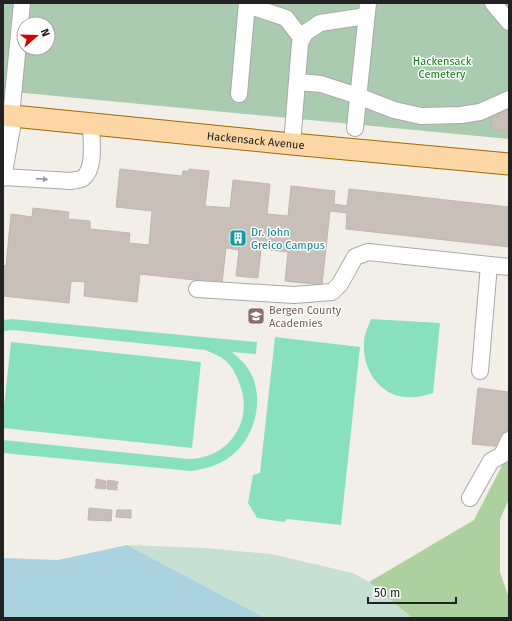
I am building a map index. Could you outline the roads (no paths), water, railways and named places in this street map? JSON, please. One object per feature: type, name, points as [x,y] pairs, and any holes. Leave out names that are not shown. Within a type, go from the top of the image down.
[{"type":"main road","name":"Hackensack Avenue","points":[[9,116],[509,164]]},
{"type":"lane","points":[[22,3],[4,173],[71,181],[82,179],[88,172],[90,166],[91,124]]},
{"type":"lane","points":[[494,3],[509,22]]},
{"type":"lane","points":[[239,94],[247,5],[286,18],[302,39]]},
{"type":"lane","points":[[292,144],[300,43],[305,33],[320,24],[367,10],[355,128]]},
{"type":"lane","points":[[297,82],[321,84],[394,110],[421,116],[461,115],[480,112],[509,100]]},
{"type":"lane","points":[[197,289],[294,295],[332,292],[340,284],[355,257],[368,252],[509,267]]},
{"type":"lane","points":[[480,371],[489,264]]},
{"type":"lane","points":[[470,498],[491,461],[502,455],[509,440]]},
{"type":"water","points":[[127,545],[265,618],[3,618],[3,558],[58,560]]},
{"type":"place","name":"Dr. John Greico Campus","points":[[238,238]]},
{"type":"place","name":"Bergen County Academies","points":[[256,316]]},
{"type":"park label","name":"Hackensack Cemetery","points":[[442,67]]}]
